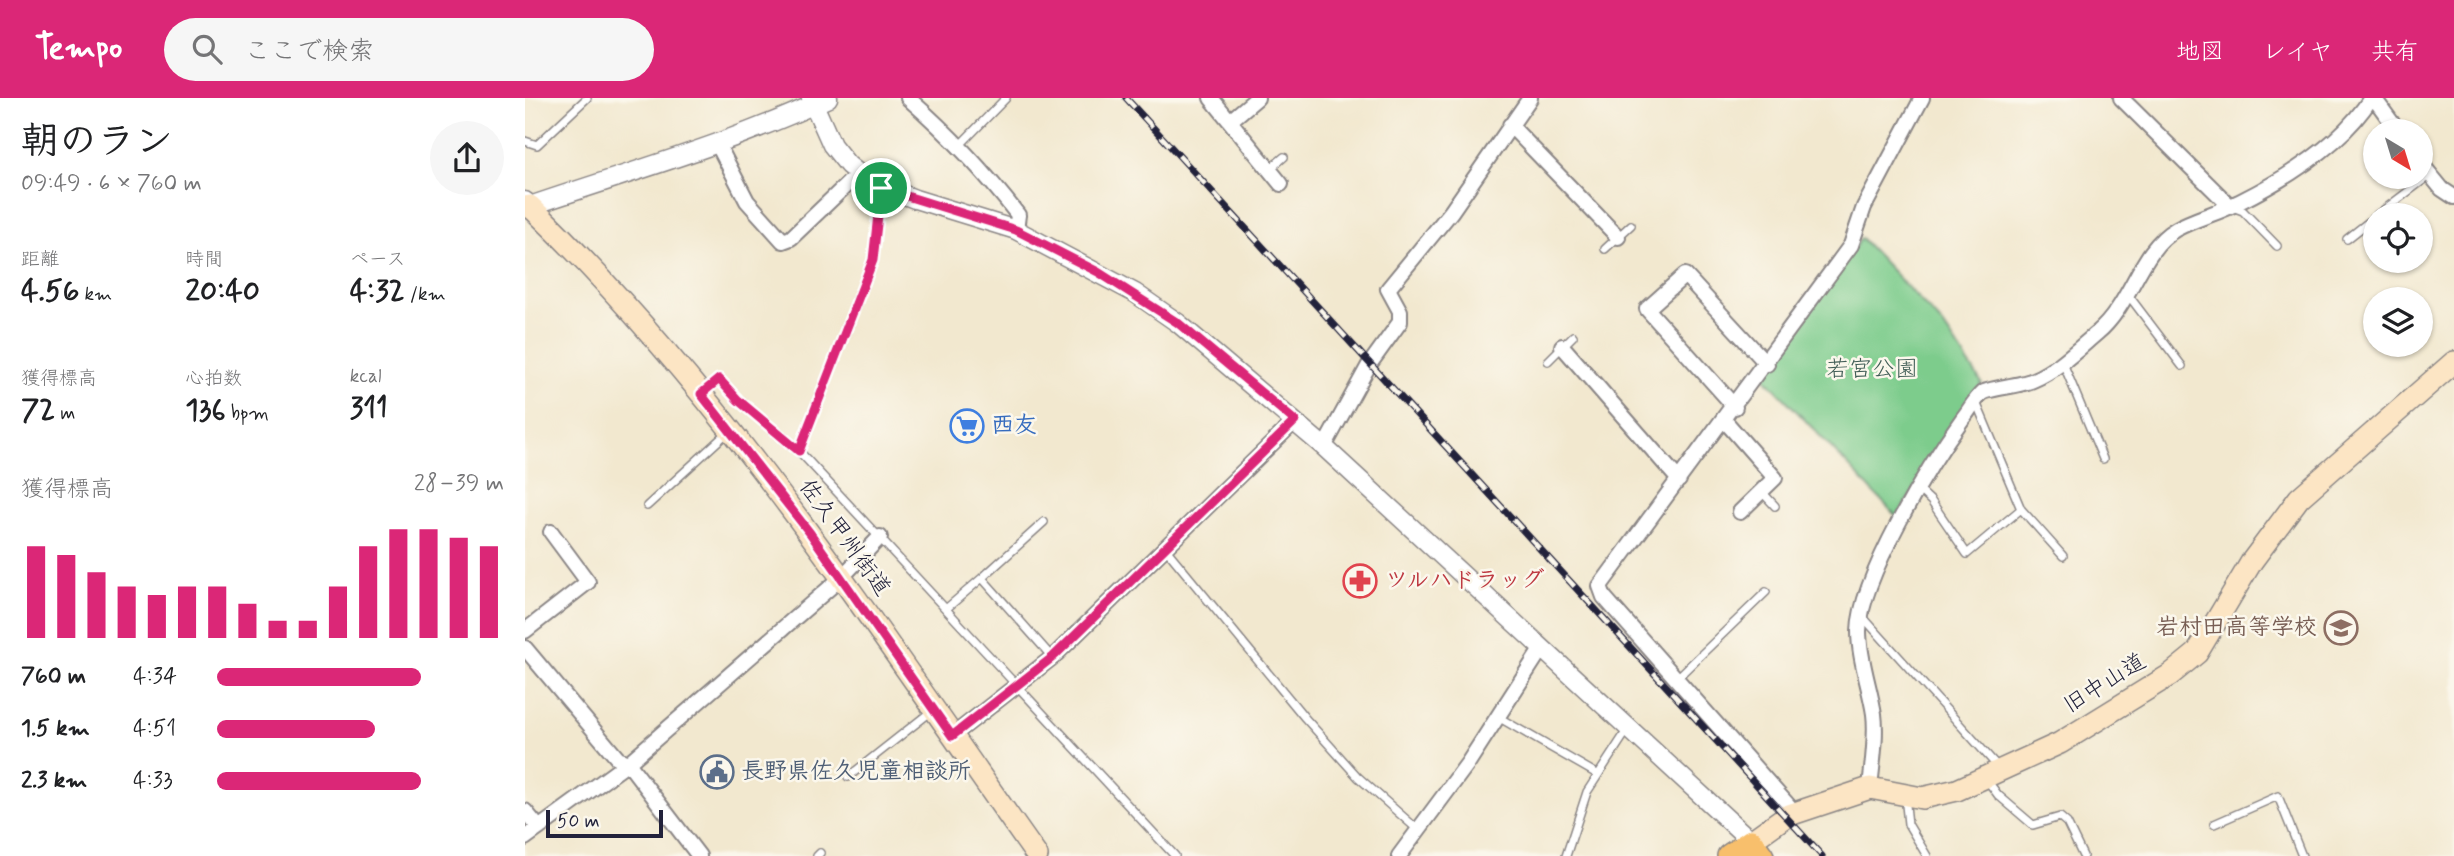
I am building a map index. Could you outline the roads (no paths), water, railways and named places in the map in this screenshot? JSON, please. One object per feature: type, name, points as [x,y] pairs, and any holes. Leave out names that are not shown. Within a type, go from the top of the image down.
[{"type":"main road","name":"佐久甲州街道","points":[[526,206],[570,246],[731,429],[841,578],[1037,856]]},
{"type":"main road","name":"旧中山道","points":[[1756,848],[1795,813],[1870,788],[1905,795],[1937,796],[1994,775],[2089,726],[2187,662],[2204,643],[2252,561],[2299,498],[2317,479],[2454,362]]},
{"type":"main road","points":[[1729,856],[1756,848]]},
{"type":"street","points":[[908,98],[960,145],[1018,215],[1016,230]]},
{"type":"street","points":[[1211,98],[1281,184]]},
{"type":"street","points":[[1230,121],[1258,98]]},
{"type":"street","points":[[1795,813],[1604,597],[1600,586],[1767,364],[1851,245],[1864,207],[1922,98]]},
{"type":"street","points":[[2121,98],[2230,206]]},
{"type":"street","points":[[1870,788],[1874,717],[1859,632],[1867,593],[1918,489],[1983,392],[2005,390],[2034,380],[2063,362],[2112,319],[2129,296],[2151,250],[2163,237],[2230,206],[2288,173],[2364,110],[2372,98],[2389,119]]},
{"type":"street","points":[[1324,447],[1369,365],[1400,323],[1400,311],[1388,289],[1451,212],[1528,99]]},
{"type":"street","points":[[526,206],[717,143],[817,100],[827,136],[857,174],[881,188],[1016,230],[1098,272],[1156,308],[1324,447],[1629,727],[1756,848]]},
{"type":"street","points":[[1510,125],[1618,237]]},
{"type":"street","points":[[717,143],[747,201],[783,241],[791,238],[857,174]]},
{"type":"street","points":[[2433,178],[2454,197]]},
{"type":"street","points":[[1735,407],[1647,309],[1685,275],[1767,364]]},
{"type":"street","points":[[1568,341],[1679,480]]},
{"type":"street","points":[[952,736],[1053,657],[1295,421]]},
{"type":"street","points":[[1725,421],[1775,478],[1740,512]]},
{"type":"street","points":[[525,631],[588,582],[551,532]]},
{"type":"street","points":[[525,838],[628,763],[841,578],[880,537]]},
{"type":"street","points":[[525,648],[618,759],[628,763],[699,856]]},
{"type":"street","points":[[1399,856],[1498,717],[1542,648]]},
{"type":"street","points":[[525,811],[539,828]]},
{"type":"lane","points":[[525,141],[528,145],[537,145],[587,98]]},
{"type":"lane","points":[[960,145],[1006,98]]},
{"type":"lane","points":[[1270,169],[1284,157]]},
{"type":"lane","points":[[799,451],[869,272],[881,188]]},
{"type":"lane","points":[[2393,203],[2412,189]]},
{"type":"lane","points":[[2230,206],[2243,211],[2277,246]]},
{"type":"lane","points":[[1605,249],[1630,225]]},
{"type":"lane","points":[[2347,239],[2363,226]]},
{"type":"lane","points":[[2129,296],[2182,366]]},
{"type":"lane","points":[[1548,361],[1568,341]]},
{"type":"lane","points":[[2063,362],[2103,459]]},
{"type":"lane","points":[[701,394],[719,379],[738,400],[799,451],[1175,856]]},
{"type":"lane","points":[[1976,402],[2021,509],[2063,556]]},
{"type":"lane","points":[[647,506],[731,429]]},
{"type":"lane","points":[[1918,489],[1931,501],[1967,554],[2021,509]]},
{"type":"lane","points":[[1762,492],[1775,506]]},
{"type":"lane","points":[[947,608],[1044,522]]},
{"type":"lane","points":[[1165,548],[1305,719],[1358,776],[1417,829]]},
{"type":"lane","points":[[982,578],[1053,657]]},
{"type":"lane","points":[[1675,679],[1766,592]]},
{"type":"lane","points":[[1861,615],[1994,775],[1998,795],[2033,825],[2060,817],[2067,823],[2083,856]]},
{"type":"lane","points":[[848,777],[934,710]]},
{"type":"lane","points":[[1498,717],[1597,774]]},
{"type":"lane","points":[[1566,856],[1578,815],[1597,774],[1629,727]]},
{"type":"lane","points":[[1905,795],[1908,824],[1927,856]]},
{"type":"lane","points":[[2214,824],[2279,796],[2302,856]]},
{"type":"railway","points":[[1126,98],[1822,856]]},
{"type":"place","name":"西友","points":[[967,426]]},
{"type":"place","name":"ツルハドラッグ","points":[[1360,581]]},
{"type":"place","name":"岩村田高等学校","points":[[2341,628]]},
{"type":"place","name":"長野県佐久児童相談所","points":[[717,772]]},
{"type":"park label","name":"若宮公園","points":[[1872,370]]}]
